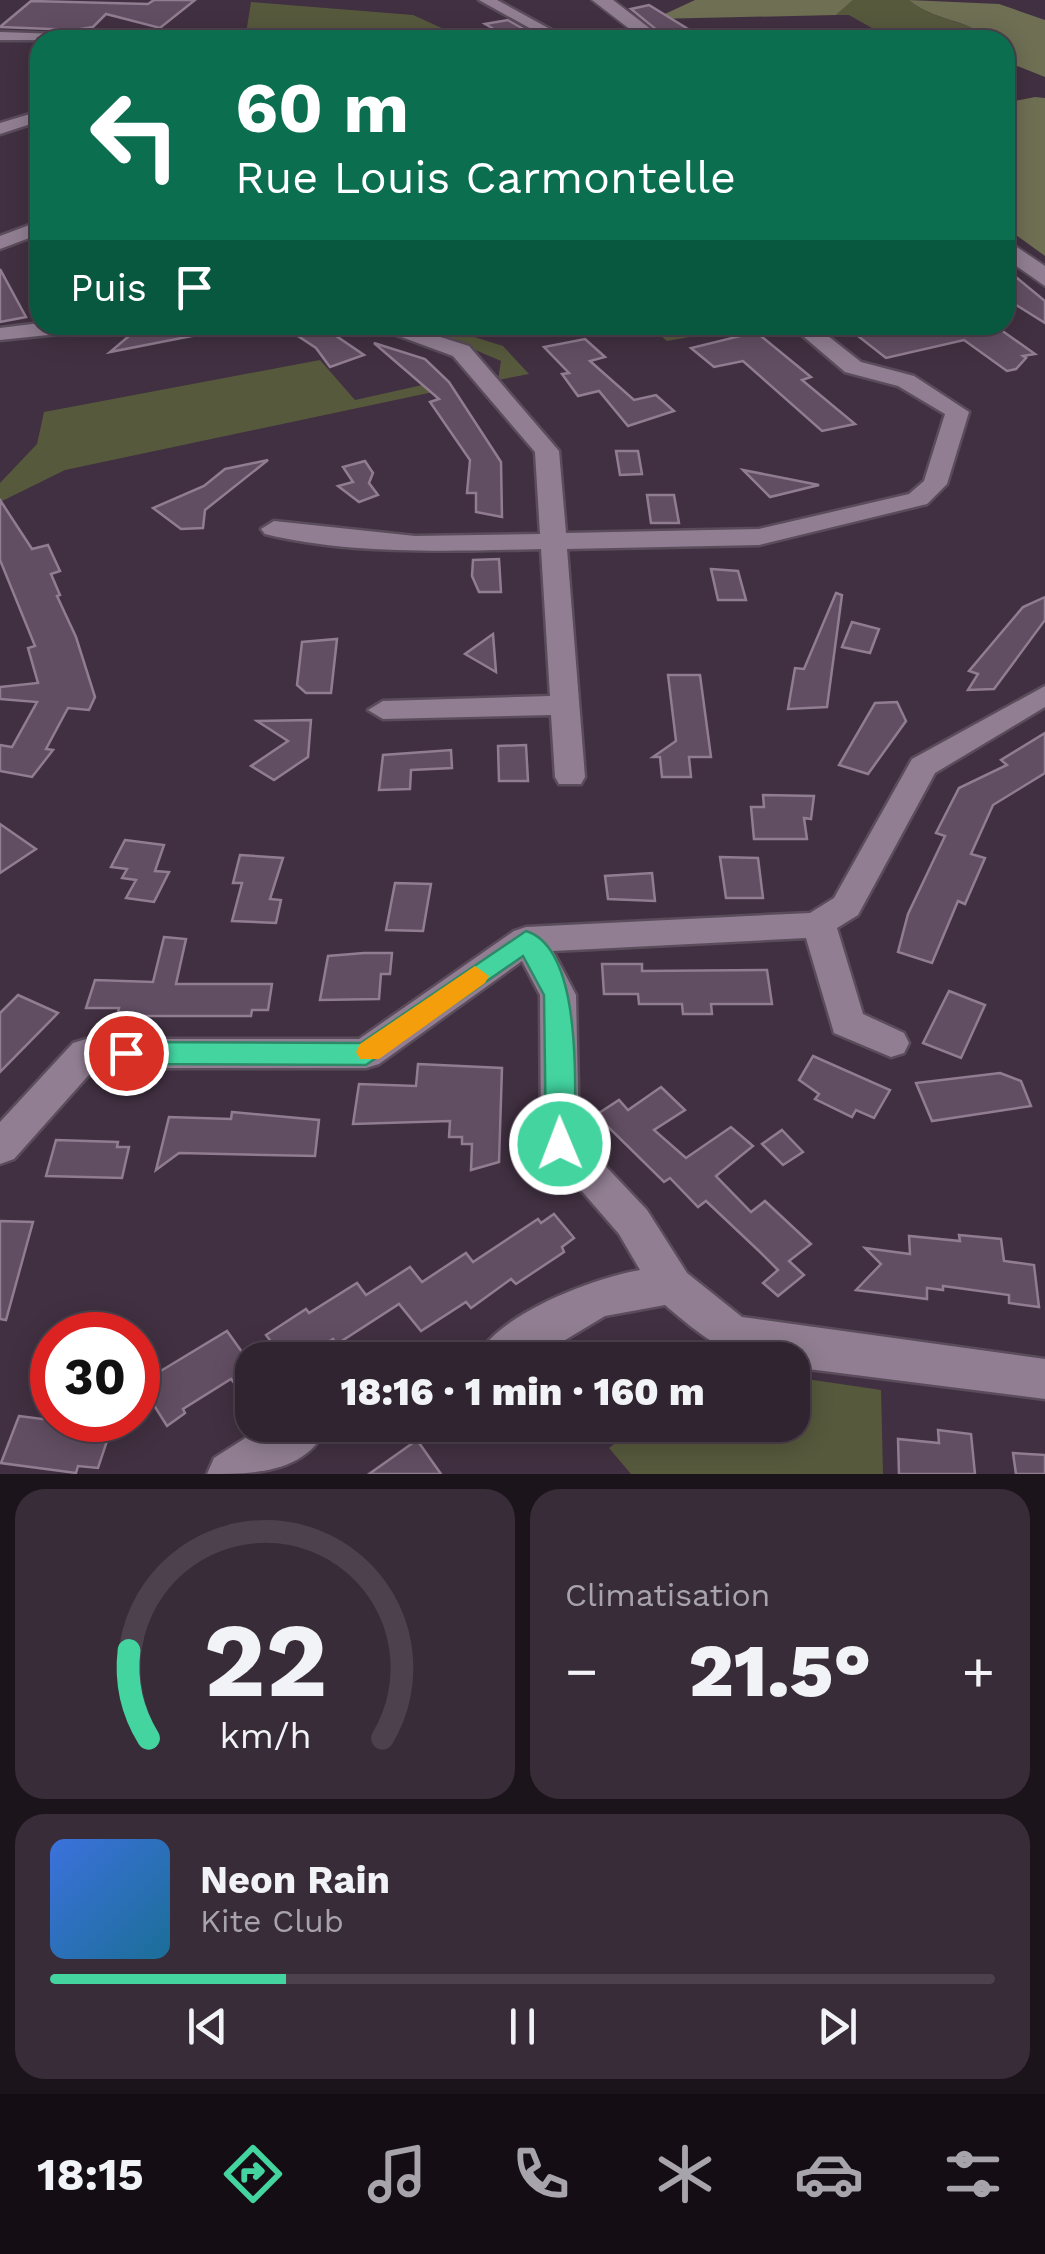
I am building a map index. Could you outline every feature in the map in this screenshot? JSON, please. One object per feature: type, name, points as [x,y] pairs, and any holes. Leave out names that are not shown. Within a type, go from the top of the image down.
[{"type":"street","points":[[486,0],[543,30]]},
{"type":"street","points":[[602,0],[637,30]]},
{"type":"street","points":[[0,36],[30,37]]},
{"type":"street","points":[[0,129],[30,119]]},
{"type":"street","points":[[0,243],[30,231]]},
{"type":"street","points":[[1015,254],[1045,278]]},
{"type":"street","points":[[0,334],[30,331]]},
{"type":"street","points":[[414,335],[452,346],[492,385],[547,451],[570,777]]},
{"type":"street","points":[[274,529],[303,534],[364,534],[415,544],[760,537],[918,499],[935,484],[956,412],[906,381],[852,367],[813,335]]},
{"type":"street","points":[[0,1148],[86,1053],[366,1054],[526,940],[791,929],[819,923],[846,906],[923,766],[1045,695]]},
{"type":"street","points":[[383,710],[564,704]]},
{"type":"street","points":[[819,923],[847,1023],[892,1043]]},
{"type":"street","points":[[526,940],[550,974],[558,995],[560,1144],[633,1222],[672,1286],[731,1334],[779,1346],[1045,1379]]},
{"type":"street","points":[[523,1342],[575,1306],[626,1288],[672,1286]]},
{"type":"street","points":[[257,1467],[286,1442]]},
{"type":"green space","points":[[695,0],[853,0],[836,15],[654,19]]},
{"type":"green space","points":[[853,0],[909,0],[926,11],[976,30],[875,30],[849,15],[836,15]]},
{"type":"green space","points":[[909,0],[999,4],[1045,20],[1045,77],[1015,65],[1015,30],[975,30]]},
{"type":"green space","points":[[251,2],[413,15],[444,29],[441,30],[247,30]]},
{"type":"green space","points":[[1045,98],[1045,256],[1015,234],[1015,101]]},
{"type":"green space","points":[[430,335],[468,335],[503,346],[529,374],[498,380],[501,361]]},
{"type":"green space","points":[[660,335],[701,335],[667,341]]},
{"type":"green space","points":[[320,360],[355,400],[445,380],[452,388],[65,470],[0,502],[0,483],[37,444],[44,412]]},
{"type":"green space","points":[[810,1380],[881,1390],[883,1474],[631,1474],[609,1448],[617,1442],[810,1442]]},
{"type":"building","points":[[154,0],[195,0],[160,28],[106,14],[93,27],[75,30],[0,27],[31,1],[148,4]]},
{"type":"building","points":[[649,5],[690,30],[657,30],[631,9]]},
{"type":"building","points":[[508,20],[525,30],[495,30],[485,24]]},
{"type":"building","points":[[0,269],[26,317],[0,322]]},
{"type":"building","points":[[1015,276],[1045,301],[1045,323],[1015,304]]},
{"type":"building","points":[[130,335],[197,335],[110,352]]},
{"type":"building","points":[[296,335],[335,335],[364,355],[330,367],[316,348]]},
{"type":"building","points":[[760,335],[811,377],[802,380],[855,424],[822,431],[743,361],[714,367],[691,348]]},
{"type":"building","points":[[857,335],[1008,335],[1035,354],[1023,356],[1026,358],[1016,369],[1007,371],[964,340],[886,358]]},
{"type":"building","points":[[585,339],[605,357],[590,361],[634,400],[656,395],[674,411],[628,426],[599,391],[578,396],[562,374],[569,373],[544,347]]},
{"type":"building","points":[[374,343],[425,359],[449,382],[501,462],[502,517],[476,512],[476,493],[467,493],[470,460],[430,402],[439,399]]},
{"type":"building","points":[[616,451],[638,451],[642,474],[620,475]]},
{"type":"building","points":[[268,460],[205,510],[203,528],[181,529],[153,508],[204,486],[225,469]]},
{"type":"building","points":[[365,461],[373,473],[369,483],[378,495],[359,502],[338,486],[353,482],[343,467]]},
{"type":"building","points":[[743,470],[819,485],[770,497]]},
{"type":"building","points":[[647,495],[674,495],[679,523],[651,523]]},
{"type":"building","points":[[0,500],[32,549],[48,545],[60,571],[51,574],[60,595],[57,596],[76,637],[95,697],[89,710],[68,708],[46,749],[53,750],[32,777],[0,771],[0,745],[12,747],[37,702],[0,699],[0,687],[38,683],[28,648],[35,646],[0,560]]},
{"type":"building","points":[[499,559],[501,592],[479,592],[472,576],[473,560]]},
{"type":"building","points":[[711,569],[738,571],[746,600],[718,600]]},
{"type":"building","points":[[836,593],[842,595],[827,707],[788,709],[795,668],[804,669]]},
{"type":"building","points":[[1045,597],[1045,620],[994,689],[968,690],[978,674],[969,671],[1023,607]]},
{"type":"building","points":[[852,622],[879,629],[870,653],[842,647]]},
{"type":"building","points":[[493,634],[496,672],[465,654]]},
{"type":"building","points":[[337,639],[331,693],[306,693],[297,685],[302,642]]},
{"type":"building","points":[[668,675],[700,675],[711,757],[689,757],[691,777],[662,777],[660,757],[653,757],[676,741]]},
{"type":"building","points":[[897,702],[906,721],[868,774],[839,765],[875,703]]},
{"type":"building","points":[[311,720],[308,757],[274,780],[251,766],[288,741],[257,721]]},
{"type":"building","points":[[1045,733],[1045,773],[993,805],[971,854],[985,858],[965,904],[958,901],[932,963],[898,952],[908,914],[945,836],[936,833],[959,788],[1007,765],[1001,760]]},
{"type":"building","points":[[526,745],[528,781],[499,781],[498,746]]},
{"type":"building","points":[[451,750],[452,768],[411,770],[410,789],[379,790],[383,755]]},
{"type":"building","points":[[763,795],[814,796],[811,819],[804,818],[807,839],[754,839],[751,807],[764,807]]},
{"type":"building","points":[[0,824],[36,849],[0,873]]},
{"type":"building","points":[[125,840],[164,845],[155,871],[169,872],[154,902],[126,898],[136,880],[122,878],[127,869],[111,867]]},
{"type":"building","points":[[240,855],[283,858],[270,899],[281,900],[276,923],[232,921],[242,883],[233,883]]},
{"type":"building","points":[[720,857],[758,858],[763,898],[726,898]]},
{"type":"building","points":[[652,873],[655,901],[608,899],[605,876]]},
{"type":"building","points":[[395,883],[431,884],[423,931],[386,930]]},
{"type":"building","points":[[164,937],[186,939],[176,984],[272,984],[268,1010],[252,1010],[251,1016],[141,1016],[118,1012],[119,1008],[86,1008],[95,980],[153,982]]},
{"type":"building","points":[[392,953],[390,974],[381,974],[379,999],[320,1000],[328,956]]},
{"type":"building","points":[[602,964],[642,964],[642,971],[767,970],[772,1004],[711,1004],[712,1014],[683,1014],[682,1004],[639,1004],[638,994],[604,994]]},
{"type":"building","points":[[949,991],[985,1005],[961,1058],[923,1043]]},
{"type":"building","points":[[18,995],[58,1013],[0,1072],[0,1013]]},
{"type":"building","points":[[813,1056],[890,1090],[874,1118],[856,1110],[852,1117],[815,1099],[819,1094],[799,1080]]},
{"type":"building","points":[[418,1064],[502,1068],[499,1162],[471,1170],[472,1144],[462,1144],[462,1137],[449,1137],[450,1121],[353,1124],[359,1084],[416,1086]]},
{"type":"building","points":[[1000,1073],[1021,1081],[1031,1106],[932,1121],[916,1083]]},
{"type":"building","points":[[661,1087],[685,1110],[654,1130],[686,1158],[731,1127],[753,1146],[716,1176],[751,1212],[765,1201],[811,1244],[789,1261],[804,1275],[778,1296],[763,1283],[778,1270],[760,1252],[706,1201],[698,1207],[670,1178],[664,1182],[596,1115],[619,1100],[628,1110]]},
{"type":"building","points":[[232,1112],[319,1120],[315,1156],[179,1153],[156,1170],[169,1117],[231,1119]]},
{"type":"building","points":[[782,1130],[803,1152],[783,1165],[762,1144]]},
{"type":"building","points":[[56,1140],[118,1142],[117,1147],[129,1147],[122,1178],[46,1176]]},
{"type":"building","points":[[554,1214],[574,1238],[562,1247],[564,1252],[516,1284],[511,1279],[471,1308],[466,1302],[421,1331],[399,1304],[340,1342],[333,1339],[271,1342],[266,1335],[357,1283],[366,1295],[410,1267],[422,1282],[466,1253],[473,1262],[538,1219],[541,1223]]},
{"type":"building","points":[[0,1221],[33,1222],[6,1320],[0,1319]]},
{"type":"building","points":[[959,1235],[1001,1239],[1004,1261],[1034,1265],[1039,1307],[1009,1303],[1009,1295],[943,1286],[943,1290],[927,1288],[927,1299],[856,1290],[881,1264],[865,1248],[910,1254],[909,1236],[960,1241]]},
{"type":"building","points":[[227,1331],[235,1342],[235,1384],[231,1379],[183,1409],[185,1413],[167,1426],[160,1415],[160,1371]]},
{"type":"building","points":[[19,1416],[30,1417],[30,1442],[107,1442],[98,1468],[78,1466],[76,1473],[1,1463]]},
{"type":"building","points":[[938,1430],[971,1434],[975,1474],[899,1474],[898,1439],[939,1443]]},
{"type":"building","points":[[418,1442],[441,1474],[369,1474]]},
{"type":"building","points":[[1013,1453],[1045,1455],[1045,1474],[1016,1474]]},
{"type":"slow traffic","points":[[369,1052],[475,976]]},
{"type":"route","points":[[126,1053],[366,1054],[526,940],[550,974],[558,995],[560,1144]]}]
